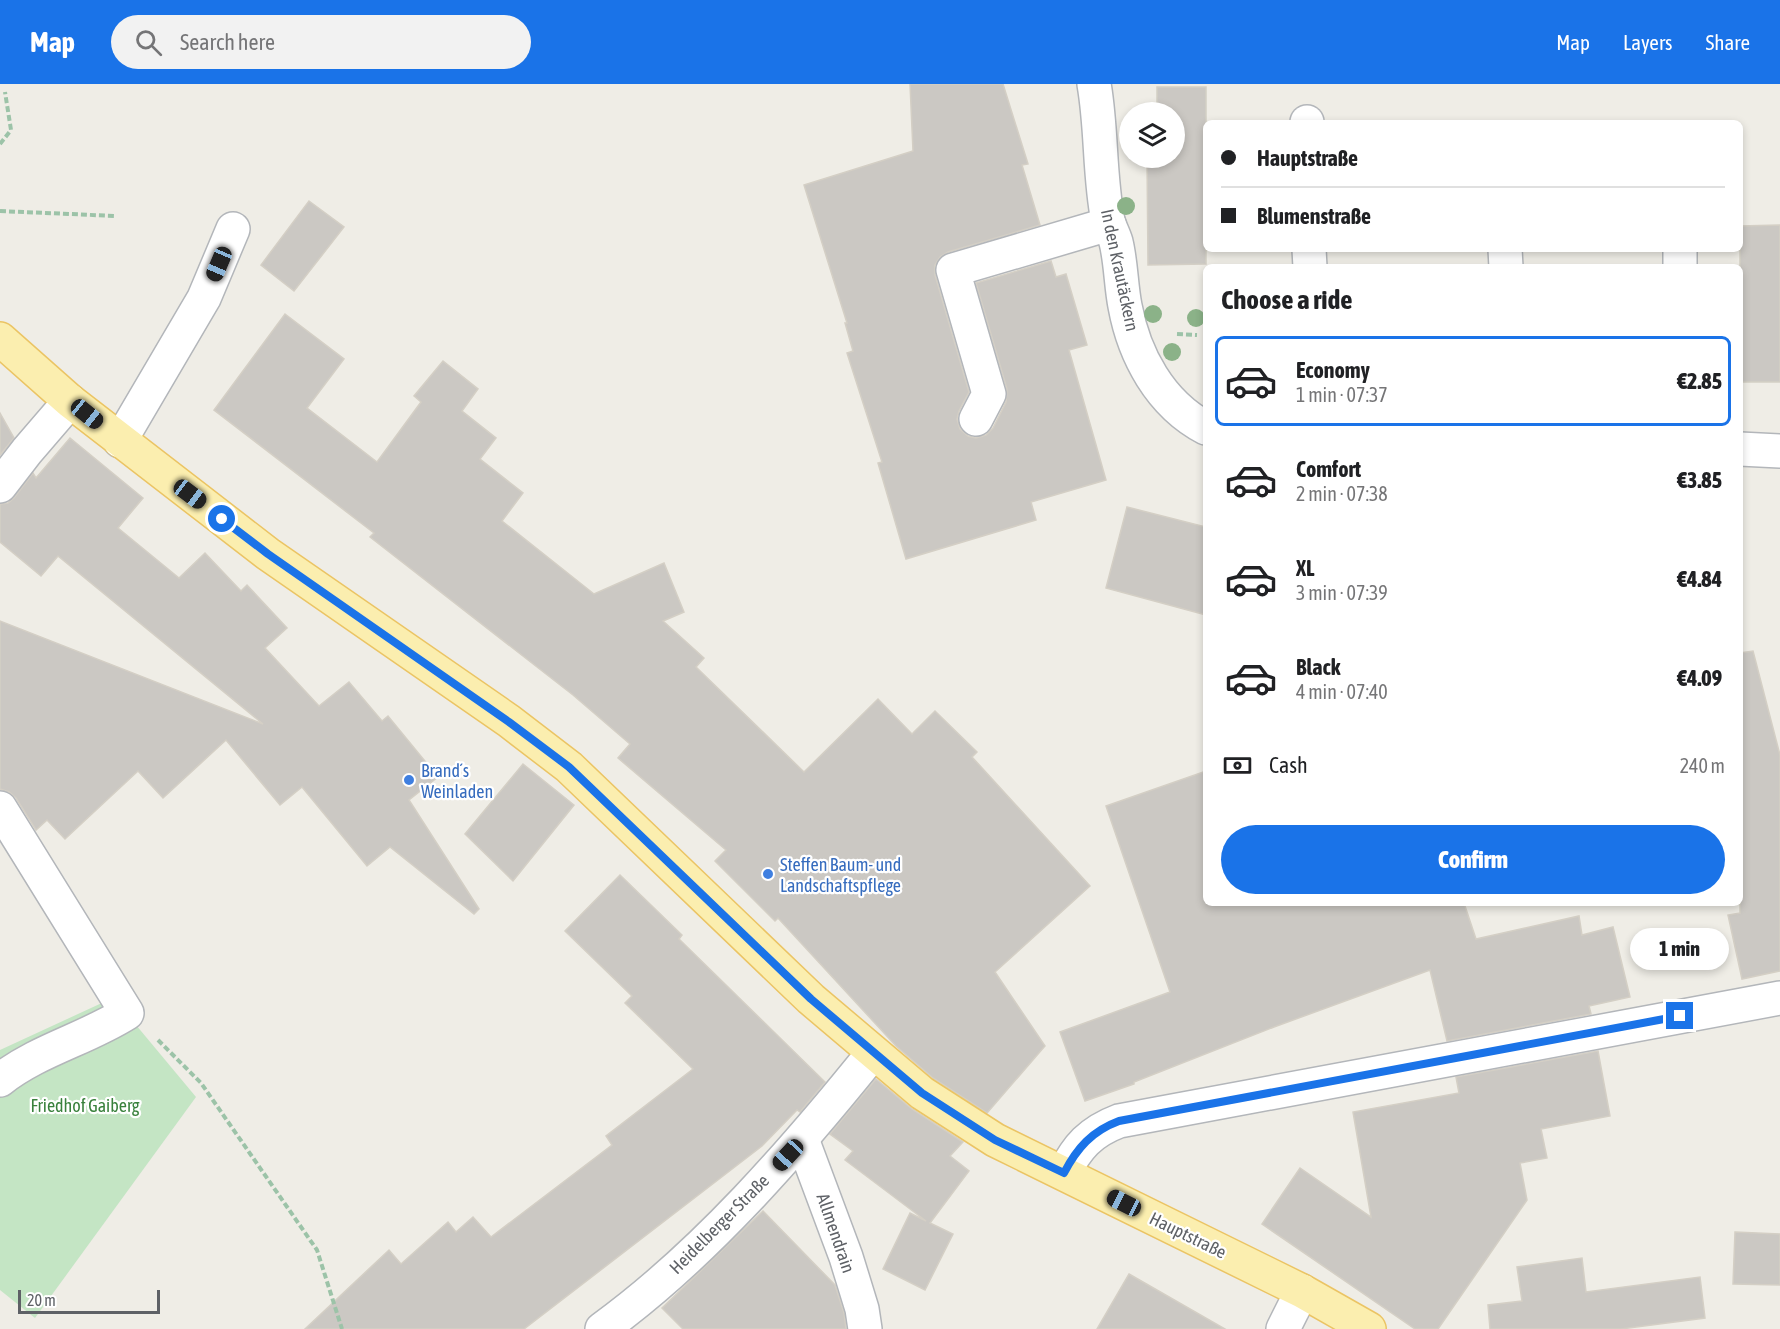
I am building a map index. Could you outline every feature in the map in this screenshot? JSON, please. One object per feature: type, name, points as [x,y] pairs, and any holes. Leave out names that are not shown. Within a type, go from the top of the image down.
[{"type":"main road","name":"Hauptstraße","points":[[0,339],[120,441],[268,554],[502,716],[569,767],[811,999],[922,1093],[995,1140],[1302,1292],[1369,1329]]},
{"type":"street","name":"In den Krautäckern","points":[[1094,84],[1105,199],[1109,224],[1116,243],[1125,309],[1141,358],[1160,389],[1189,417],[1203,426]]},
{"type":"street","points":[[976,419],[989,394],[953,270],[1109,224]]},
{"type":"street","points":[[120,441],[204,298],[233,230]]},
{"type":"street","points":[[0,486],[70,400]]},
{"type":"street","points":[[1743,449],[1780,451]]},
{"type":"street","points":[[0,808],[127,1013],[79,1039],[34,1057],[0,1080]]},
{"type":"street","points":[[1064,1173],[1081,1145],[1100,1129],[1119,1121],[1780,998]]},
{"type":"street","name":"Heidelberger Straße","points":[[602,1329],[644,1297],[757,1188],[802,1139],[873,1053]]},
{"type":"street","name":"Allmendrain","points":[[802,1139],[846,1257],[862,1310],[865,1329]]},
{"type":"street","points":[[1283,1329],[1302,1292]]},
{"type":"path","points":[[0,144],[11,130],[5,92]]},
{"type":"path","points":[[0,211],[116,216]]},
{"type":"path","points":[[127,1013],[133,1016],[201,1083],[317,1250],[342,1329]]},
{"type":"green space","name":"Friedhof Gaiberg","points":[[104,1002],[131,1019],[196,1097],[35,1318],[0,1290],[0,1050]]},
{"type":"building","points":[[910,84],[1003,84],[1028,164],[1022,165],[1040,225],[948,252],[940,257],[935,265],[935,275],[969,392],[957,419],[960,429],[968,436],[976,438],[986,435],[993,428],[1006,402],[1007,389],[976,283],[1051,261],[1056,277],[1066,274],[1087,345],[1069,350],[1106,480],[1031,502],[1036,520],[906,559],[878,463],[882,462],[847,353],[853,351],[845,323],[847,323],[804,185],[913,151]]},
{"type":"building","points":[[1157,87],[1206,87],[1206,120],[1203,120],[1203,252],[1206,252],[1206,264],[1148,265],[1147,168],[1185,168],[1185,102],[1157,102]]},
{"type":"building","points":[[309,201],[344,227],[294,291],[261,265]]},
{"type":"building","points":[[1780,225],[1780,382],[1743,382],[1743,264],[1740,264],[1740,252],[1743,252],[1743,226]]},
{"type":"building","points":[[285,314],[344,359],[307,408],[377,462],[421,402],[414,396],[443,361],[478,389],[462,411],[496,438],[480,459],[523,493],[502,521],[594,594],[664,563],[684,612],[663,621],[704,658],[696,667],[804,772],[878,699],[912,734],[935,711],[977,752],[972,757],[1090,886],[995,972],[1045,1046],[987,1113],[933,1078],[896,1046],[778,918],[775,921],[715,861],[726,850],[618,758],[630,744],[573,695],[370,537],[374,533],[214,410]]},
{"type":"building","points":[[0,413],[14,438],[0,455]]},
{"type":"building","points":[[70,438],[143,498],[118,528],[179,578],[205,553],[241,591],[247,585],[287,628],[265,648],[319,706],[349,682],[382,721],[388,716],[438,777],[409,800],[479,909],[474,914],[390,847],[367,866],[302,787],[280,805],[226,740],[163,798],[138,771],[65,839],[47,820],[36,830],[16,798],[0,789],[0,621],[263,724],[58,556],[41,576],[0,542],[0,504],[8,503],[14,498],[33,473],[36,478]]},
{"type":"building","points":[[1127,507],[1203,526],[1203,614],[1106,588]]},
{"type":"building","points":[[1753,651],[1780,755],[1780,971],[1742,979],[1728,915],[1740,913],[1740,906],[1743,906],[1743,653]]},
{"type":"building","points":[[523,764],[574,805],[513,881],[465,834]]},
{"type":"building","points":[[1203,772],[1203,906],[1465,906],[1476,939],[1579,916],[1582,935],[1613,927],[1630,997],[1589,1006],[1591,1014],[1447,1041],[1430,970],[1274,1027],[1134,1082],[1134,1084],[1085,1101],[1060,1032],[1170,992],[1106,806]]},
{"type":"building","points":[[620,875],[682,935],[679,939],[825,1082],[800,1112],[797,1110],[762,1146],[524,1329],[305,1329],[389,1250],[401,1264],[448,1222],[456,1232],[473,1217],[491,1237],[612,1145],[606,1136],[693,1069],[625,1003],[632,996],[565,931]]},
{"type":"building","points":[[1598,1051],[1610,1116],[1541,1129],[1547,1158],[1520,1163],[1527,1200],[1438,1329],[1415,1329],[1262,1224],[1300,1168],[1371,1217],[1353,1112],[1459,1093],[1456,1077]]},
{"type":"building","points":[[876,1079],[912,1109],[963,1142],[950,1156],[969,1171],[930,1223],[953,1234],[925,1290],[883,1269],[910,1213],[926,1221],[845,1160],[853,1151],[830,1134]]},
{"type":"building","points":[[763,1211],[835,1285],[844,1313],[846,1329],[683,1329],[662,1308]]},
{"type":"building","points":[[1735,1232],[1780,1234],[1780,1285],[1733,1284]]},
{"type":"building","points":[[1582,1258],[1586,1292],[1700,1277],[1705,1318],[1621,1329],[1490,1329],[1488,1305],[1522,1301],[1517,1267]]},
{"type":"building","points":[[1129,1274],[1225,1329],[1097,1329]]},
{"type":"place","name":"Brand´s Weinladen","points":[[409,780]]},
{"type":"place","name":"Steffen Baum- und Landschaftspflege","points":[[768,874]]},
{"type":"route","points":[[222,519],[569,767],[811,999],[922,1093],[995,1140],[1064,1173],[1073,1156],[1090,1136],[1109,1124],[1119,1121],[1680,1016]]}]
